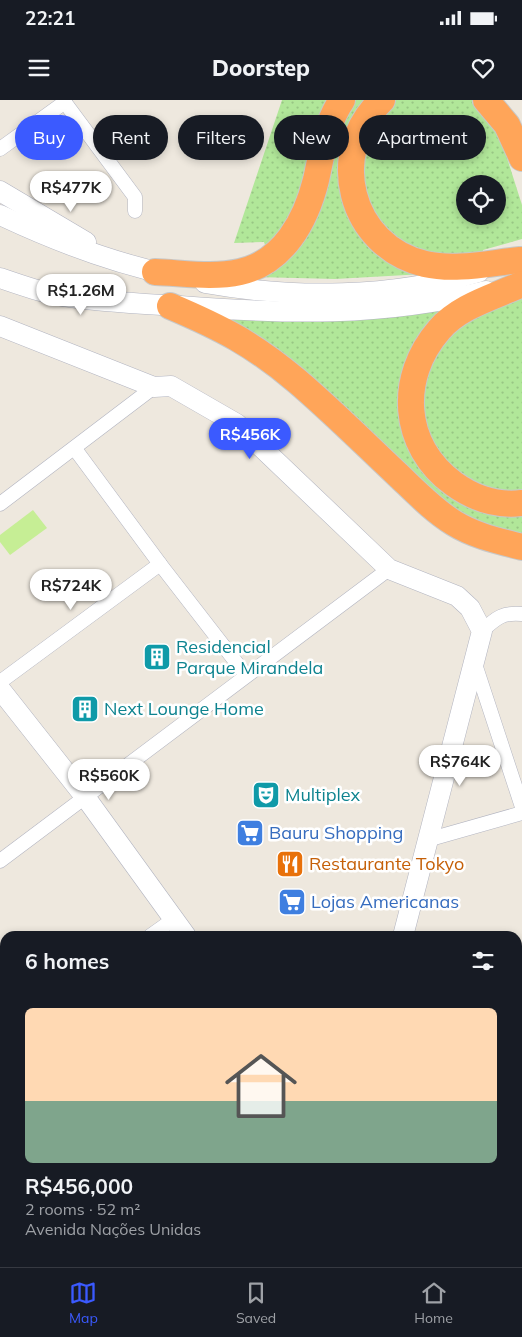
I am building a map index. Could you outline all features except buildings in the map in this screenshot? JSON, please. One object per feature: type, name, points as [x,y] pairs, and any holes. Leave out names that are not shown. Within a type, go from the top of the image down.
[{"type":"highway","points":[[156,272],[222,274],[240,272],[256,267],[283,247],[303,218],[316,182],[330,123],[342,100]]},
{"type":"highway","points":[[382,100],[373,109],[358,131],[350,158],[350,173],[355,201],[374,232],[390,247],[424,264],[521,272]]},
{"type":"highway","points":[[486,100],[507,125],[522,158]]},
{"type":"highway","points":[[510,100],[522,140]]},
{"type":"highway","points":[[521,272],[463,310],[440,328],[421,355],[415,368],[411,399],[414,427],[419,442],[430,461],[443,475],[470,494],[491,502],[522,503]]},
{"type":"highway","points":[[170,306],[221,327],[273,361],[324,405],[419,496],[454,523],[489,539],[522,547]]},
{"type":"street","points":[[0,149],[64,101],[135,204]]},
{"type":"street","points":[[0,191],[125,264]]},
{"type":"street","points":[[0,215],[65,244],[125,264],[207,283],[283,292],[388,290],[456,279],[521,272]]},
{"type":"street","points":[[0,278],[69,297],[252,312],[331,313],[420,305],[521,272]]},
{"type":"street","points":[[0,326],[154,386],[171,386],[238,424],[389,569],[457,596],[470,608],[482,630]]},
{"type":"street","points":[[0,504],[75,449],[154,386]]},
{"type":"street","points":[[75,449],[246,676]]},
{"type":"street","points":[[0,682],[160,564]]},
{"type":"street","points":[[0,862],[389,569]]},
{"type":"street","points":[[404,931],[475,664],[482,630],[496,617],[507,612],[522,614]]},
{"type":"street","points":[[475,664],[522,807]]},
{"type":"street","points":[[0,689],[86,798],[182,931]]},
{"type":"street","points":[[427,840],[522,813]]},
{"type":"street","points":[[157,931],[174,919]]},
{"type":"green space","points":[[282,100],[327,100],[321,115],[277,115]]},
{"type":"green space","points":[[349,100],[371,100],[367,115],[359,115],[359,141],[345,188],[424,274],[335,279],[256,277],[269,269],[321,160],[349,160],[349,115],[342,115]]},
{"type":"green space","points":[[391,100],[472,100],[472,103],[482,115],[379,115],[381,108]]},
{"type":"green space","points":[[486,120],[500,136],[522,205],[522,239],[483,250],[483,256],[437,260],[379,230],[357,176],[363,160],[486,160]]},
{"type":"green space","points":[[274,124],[274,160],[308,160],[302,196],[267,251],[264,242],[234,243],[262,160],[264,160],[264,154]]},
{"type":"green space","points":[[522,298],[522,497],[494,496],[439,461],[419,405],[434,347],[476,313]]},
{"type":"green space","points":[[465,303],[434,321],[414,451],[522,510],[522,540],[474,525],[206,315]]},
{"type":"green space","points":[[33,510],[47,528],[10,555],[0,542],[0,535]]},
{"type":"place","name":"Residencial Parque Mirandela","points":[[157,657]]},
{"type":"place","name":"Next Lounge Home","points":[[85,709]]},
{"type":"place","name":"Multiplex","points":[[266,795]]},
{"type":"place","name":"Bauru Shopping","points":[[250,833]]},
{"type":"place","name":"Restaurante Tokyo","points":[[290,864]]},
{"type":"place","name":"Lojas Americanas","points":[[292,902]]}]
